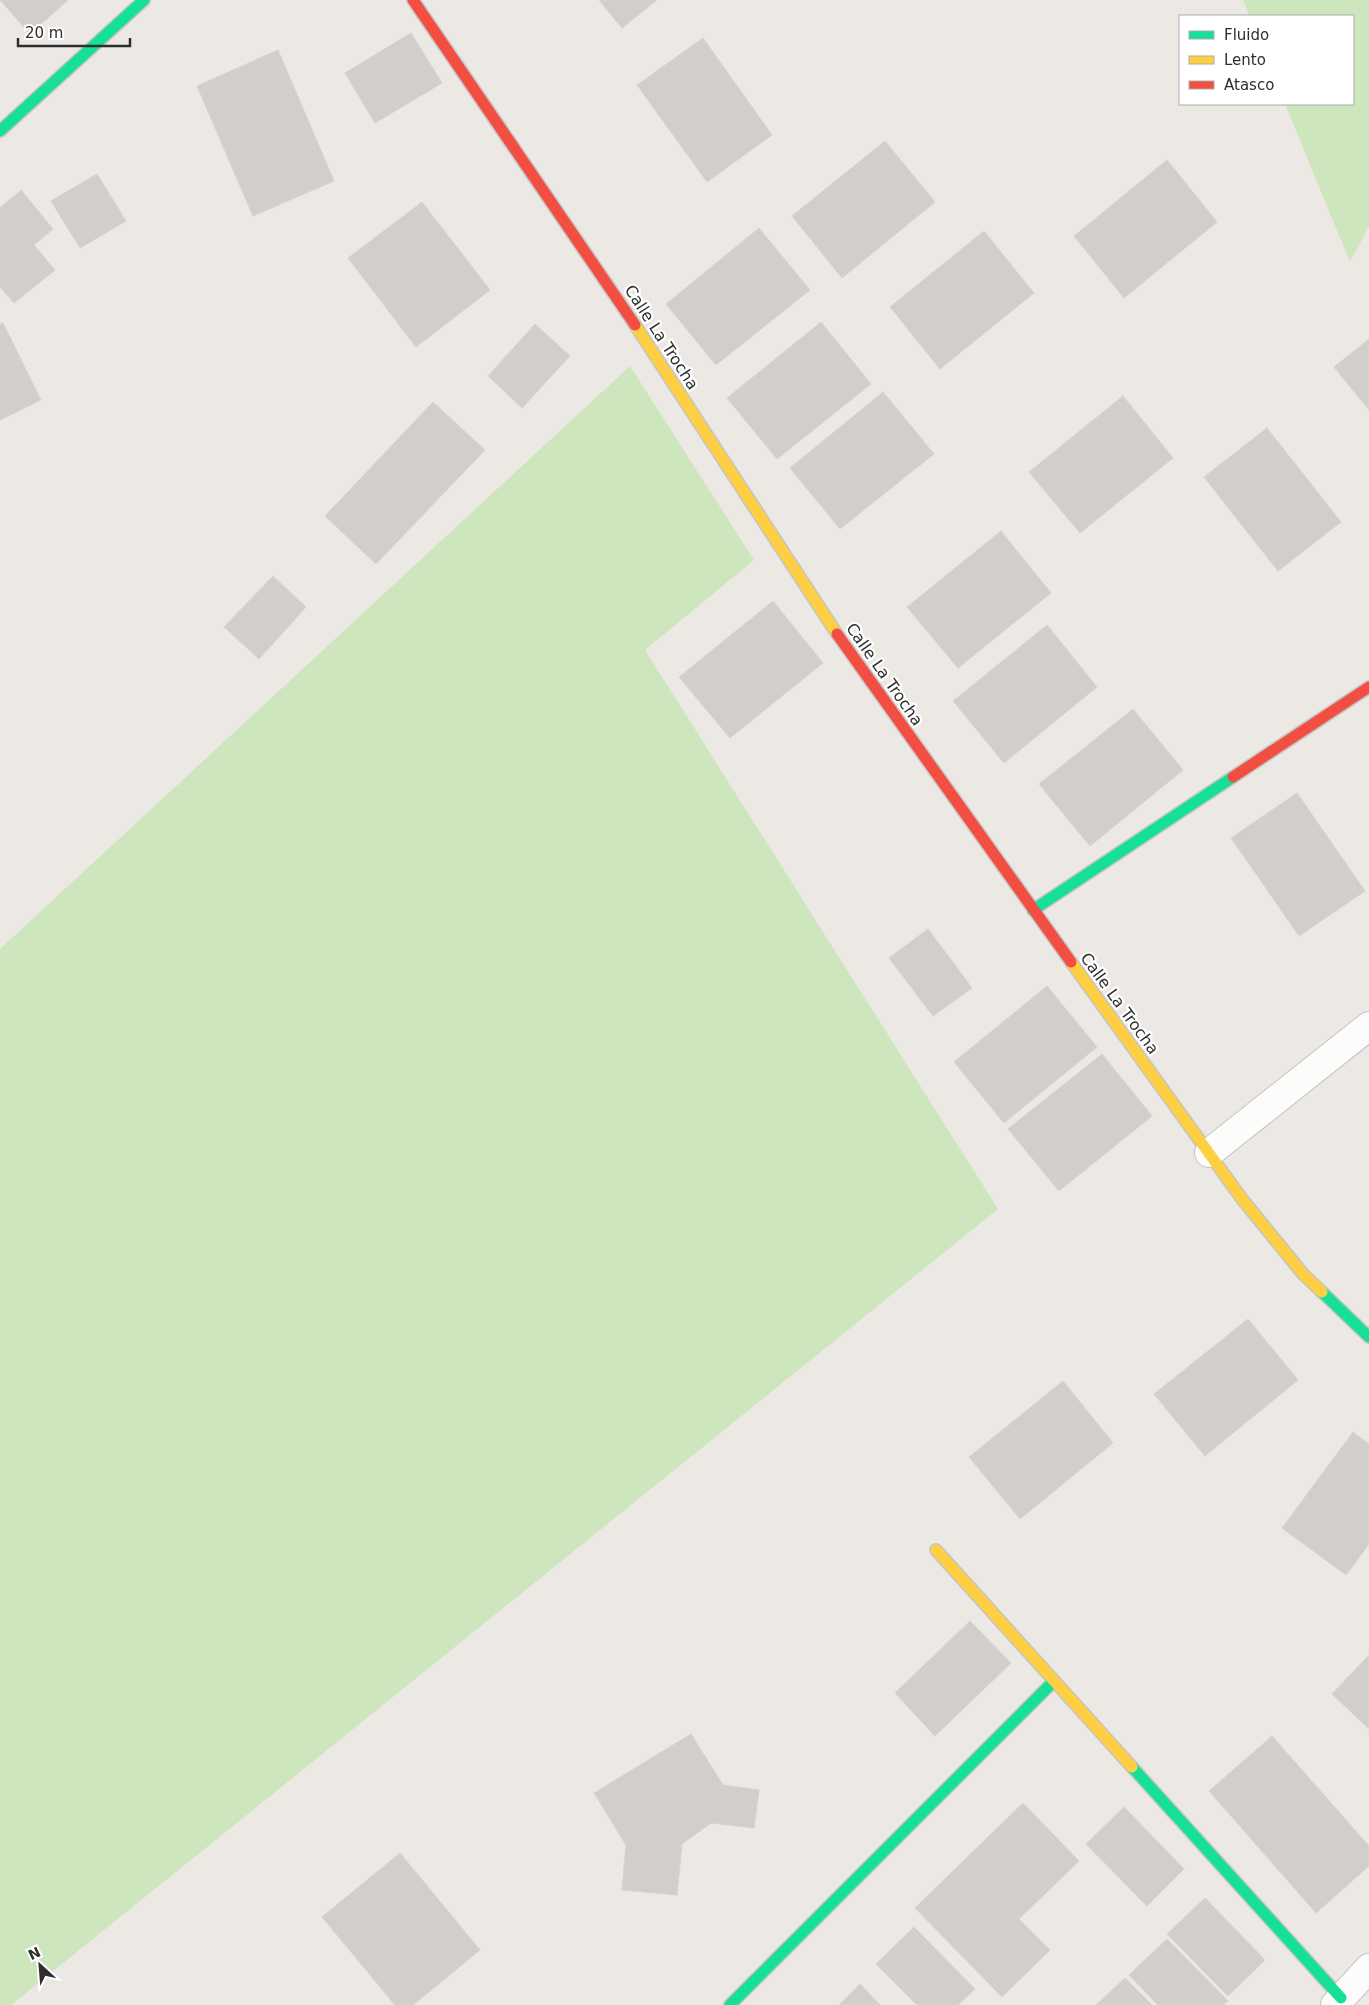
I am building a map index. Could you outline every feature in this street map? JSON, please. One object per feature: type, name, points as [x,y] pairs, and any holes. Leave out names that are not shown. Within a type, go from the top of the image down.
[{"type":"street","points":[[0,131],[144,0]]},
{"type":"street","name":"Calle La Trocha","points":[[413,0],[614,293],[832,627],[940,782],[1258,1220],[1303,1274],[1369,1337]]},
{"type":"street","points":[[1033,910],[1369,687]]},
{"type":"street","points":[[1209,1153],[1369,1026]]},
{"type":"street","points":[[936,1550],[1338,2002],[1369,1968]]},
{"type":"street","points":[[730,2005],[1054,1681]]},
{"type":"green space","points":[[1243,0],[1369,0],[1369,226],[1350,262],[1285,105],[1354,105],[1354,15],[1250,15]]},
{"type":"green space","points":[[630,366],[754,560],[645,650],[998,1209],[11,2005],[0,2005],[0,949]]},
{"type":"building","points":[[0,0],[68,0],[30,34]]},
{"type":"building","points":[[599,0],[657,0],[622,28]]},
{"type":"building","points":[[411,33],[442,83],[375,123],[345,73]]},
{"type":"building","points":[[703,38],[772,135],[707,182],[637,85]]},
{"type":"building","points":[[278,50],[334,181],[253,216],[197,86]]},
{"type":"building","points":[[885,141],[935,202],[842,278],[792,216]]},
{"type":"building","points":[[1167,160],[1217,222],[1124,298],[1074,236]]},
{"type":"building","points":[[97,174],[126,221],[80,248],[51,201]]},
{"type":"building","points":[[21,190],[53,229],[34,245],[55,270],[14,303],[0,287],[0,208]]},
{"type":"building","points":[[422,202],[490,290],[416,347],[348,258]]},
{"type":"building","points":[[759,228],[810,290],[716,365],[666,304]]},
{"type":"building","points":[[984,231],[1034,293],[940,369],[890,307]]},
{"type":"building","points":[[821,322],[871,384],[777,459],[727,398]]},
{"type":"building","points":[[3,323],[41,400],[0,420],[0,324]]},
{"type":"building","points":[[535,324],[570,356],[522,408],[488,376]]},
{"type":"building","points":[[1369,339],[1369,410],[1334,367]]},
{"type":"building","points":[[883,392],[934,454],[840,529],[790,468]]},
{"type":"building","points":[[1123,396],[1173,458],[1080,533],[1029,472]]},
{"type":"building","points":[[433,402],[485,450],[376,564],[325,516]]},
{"type":"building","points":[[1267,428],[1341,522],[1278,571],[1204,477]]},
{"type":"building","points":[[1001,531],[1051,593],[958,668],[907,607]]},
{"type":"building","points":[[273,576],[306,607],[259,659],[224,627]]},
{"type":"building","points":[[773,601],[823,663],[730,738],[679,677]]},
{"type":"building","points":[[1047,625],[1097,687],[1004,763],[953,701]]},
{"type":"building","points":[[1133,709],[1183,770],[1090,846],[1039,784]]},
{"type":"building","points":[[1297,793],[1365,891],[1299,936],[1231,838]]},
{"type":"building","points":[[928,929],[972,988],[933,1016],[889,958]]},
{"type":"building","points":[[1047,986],[1097,1047],[1004,1123],[954,1062]]},
{"type":"building","points":[[1102,1054],[1152,1116],[1059,1191],[1008,1129]]},
{"type":"building","points":[[1248,1319],[1298,1380],[1205,1456],[1154,1394]]},
{"type":"building","points":[[1063,1381],[1113,1443],[1020,1519],[969,1457]]},
{"type":"building","points":[[1353,1432],[1369,1444],[1369,1544],[1346,1575],[1282,1528]]},
{"type":"building","points":[[970,1621],[1011,1663],[935,1736],[895,1693]]},
{"type":"building","points":[[1369,1655],[1369,1729],[1332,1694]]},
{"type":"building","points":[[691,1734],[723,1785],[759,1790],[754,1828],[711,1823],[682,1844],[677,1895],[622,1890],[626,1845],[594,1793]]},
{"type":"building","points":[[1272,1736],[1369,1846],[1369,1866],[1316,1913],[1209,1791]]},
{"type":"building","points":[[1023,1803],[1079,1861],[1019,1919],[1050,1950],[1002,1997],[915,1908]]},
{"type":"building","points":[[1124,1807],[1184,1869],[1147,1906],[1086,1844]]},
{"type":"building","points":[[400,1853],[480,1950],[413,2005],[395,2005],[322,1917]]},
{"type":"building","points":[[1205,1898],[1265,1960],[1228,1996],[1167,1934]]},
{"type":"building","points":[[914,1927],[975,1989],[958,2005],[917,2005],[876,1964]]},
{"type":"building","points":[[1167,1939],[1228,2001],[1223,2005],[1158,2005],[1129,1975]]},
{"type":"building","points":[[1125,1978],[1152,2005],[1096,2005]]},
{"type":"building","points":[[860,1984],[880,2005],[839,2005]]},
{"type":"traffic: fast","points":[[0,131],[144,0]]},
{"type":"traffic: fast","points":[[1033,910],[1233,777]]},
{"type":"traffic: fast","points":[[1322,1292],[1369,1337]]},
{"type":"traffic: fast","points":[[730,2005],[1054,1681]]},
{"type":"traffic: fast","points":[[1132,1767],[1341,1998]]},
{"type":"traffic: slow","points":[[635,325],[837,634]]},
{"type":"traffic: slow","points":[[1071,962],[1242,1199],[1303,1274],[1322,1292]]},
{"type":"traffic: slow","points":[[936,1550],[1132,1767]]},
{"type":"traffic: jam","points":[[413,0],[635,325]]},
{"type":"traffic: jam","points":[[837,634],[1071,962]]},
{"type":"traffic: jam","points":[[1233,777],[1369,687]]}]
